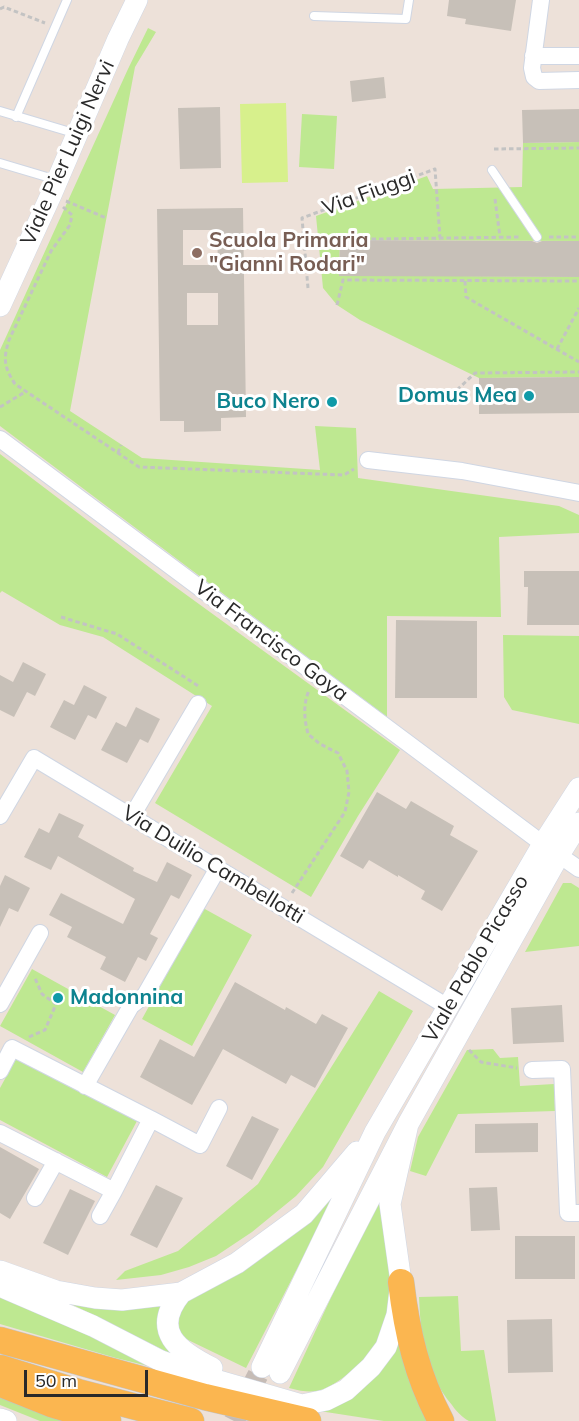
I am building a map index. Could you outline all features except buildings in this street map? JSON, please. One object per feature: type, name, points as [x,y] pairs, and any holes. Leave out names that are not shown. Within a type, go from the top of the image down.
[{"type":"main road","points":[[400,1282],[405,1317],[420,1375],[441,1421]]},
{"type":"main road","points":[[0,1340],[205,1397],[308,1421]]},
{"type":"main road","points":[[0,1352],[184,1419]]},
{"type":"main road","points":[[0,1368],[78,1392],[184,1419]]},
{"type":"main road","points":[[0,1383],[51,1404],[108,1421]]},
{"type":"main road","points":[[51,1404],[74,1421]]},
{"type":"street","name":"Viale Pier Luigi Nervi","points":[[0,306],[57,194],[77,134],[137,0]]},
{"type":"street","points":[[541,0],[533,56],[534,77],[539,81],[579,80]]},
{"type":"street","points":[[533,56],[579,56]]},
{"type":"street","name":"Via Francisco Goya","points":[[0,439],[579,869]]},
{"type":"street","points":[[369,460],[462,471],[579,493]]},
{"type":"street","points":[[132,816],[198,704]]},
{"type":"street","name":"Via Duilio Cambellotti","points":[[0,816],[34,758],[448,1007]]},
{"type":"street","name":"Viale Pablo Picasso","points":[[579,788],[551,849],[408,1124],[271,1370],[375,1132],[448,1007],[551,849],[579,823]]},
{"type":"street","points":[[85,1086],[131,1005],[145,995],[218,868]]},
{"type":"street","points":[[0,1004],[40,933]]},
{"type":"street","points":[[0,1071],[11,1047],[200,1145],[219,1108]]},
{"type":"street","points":[[532,1070],[562,1069],[568,1214],[579,1213]]},
{"type":"street","points":[[100,1216],[151,1119]]},
{"type":"street","name":"Viale Pablo Picasso","points":[[282,1400],[302,1405],[326,1400],[346,1390],[371,1367],[386,1347],[397,1315],[400,1282],[390,1204],[408,1124]]},
{"type":"street","name":"Viale Pablo Picasso","points":[[0,1271],[56,1291],[95,1298],[122,1300],[181,1293],[237,1263],[304,1214],[375,1132]]},
{"type":"street","points":[[0,1133],[114,1191]]},
{"type":"street","points":[[35,1198],[56,1161]]},
{"type":"street","points":[[0,1286],[93,1326],[161,1361],[282,1400]]},
{"type":"street","points":[[181,1293],[171,1305],[167,1323],[170,1338],[181,1351],[282,1400]]},
{"type":"street","points":[[0,1419],[6,1421]]},
{"type":"lane","points":[[16,117],[67,0]]},
{"type":"lane","points":[[314,16],[406,19],[409,0]]},
{"type":"lane","points":[[0,111],[77,134]]},
{"type":"lane","points":[[0,163],[57,194]]},
{"type":"lane","points":[[492,170],[537,237]]},
{"type":"path","points":[[0,9],[4,7],[55,26]]},
{"type":"path","points":[[494,149],[579,148]]},
{"type":"path","name":"Via Fiuggi","points":[[308,288],[302,218],[435,169],[440,238]]},
{"type":"path","points":[[492,170],[500,237]]},
{"type":"path","points":[[57,194],[106,218]]},
{"type":"path","points":[[57,194],[72,215],[70,225],[51,251],[9,340],[4,355],[8,372],[15,384],[139,467],[344,475]]},
{"type":"path","points":[[304,240],[579,237]]},
{"type":"path","points":[[337,305],[343,280],[579,282]]},
{"type":"path","points":[[465,281],[466,297],[579,362]]},
{"type":"path","points":[[557,349],[579,308]]},
{"type":"path","points":[[457,390],[475,373],[579,372]]},
{"type":"path","points":[[0,407],[25,392]]},
{"type":"path","points":[[118,453],[121,445]]},
{"type":"path","points":[[61,617],[117,634],[206,691],[198,704]]},
{"type":"path","points":[[282,907],[345,812],[349,792],[347,771],[338,753],[320,744],[308,734],[304,718],[305,701],[316,675]]},
{"type":"path","points":[[11,1047],[45,1030],[56,1004],[42,994],[32,966],[26,959]]},
{"type":"path","points":[[468,1049],[481,1062],[532,1070]]},
{"type":"green space","points":[[148,28],[156,32],[135,67],[70,411],[142,458],[320,470],[315,426],[356,428],[358,478],[559,506],[579,515],[579,533],[499,537],[501,617],[387,616],[387,717],[0,426],[0,350]]},
{"type":"green space","points":[[286,103],[288,182],[242,183],[240,104]]},
{"type":"green space","points":[[302,114],[337,116],[334,169],[299,167]]},
{"type":"green space","points":[[579,142],[579,241],[340,240],[339,275],[579,277],[579,377],[479,378],[360,320],[337,305],[323,288],[316,216],[427,176],[433,189],[522,187],[523,143]]},
{"type":"green space","points":[[0,454],[170,583],[400,750],[311,897],[155,803],[212,706],[103,637],[60,625],[2,591],[0,593]]},
{"type":"green space","points":[[503,635],[579,636],[579,724],[512,710],[504,697]]},
{"type":"green space","points":[[563,883],[571,883],[579,888],[579,946],[525,952]]},
{"type":"green space","points":[[203,908],[252,935],[192,1046],[142,1019]]},
{"type":"green space","points":[[32,969],[115,1015],[83,1072],[0,1026]]},
{"type":"green space","points":[[379,991],[413,1011],[323,1167],[296,1196],[252,1232],[216,1256],[161,1275],[116,1280],[125,1271],[178,1251],[258,1184]]},
{"type":"green space","points":[[493,1049],[500,1058],[518,1057],[520,1086],[554,1084],[555,1111],[458,1114],[426,1176],[410,1171],[418,1137],[467,1050]]},
{"type":"green space","points":[[17,1057],[137,1121],[107,1177],[0,1120],[0,1088]]},
{"type":"green space","points":[[348,1170],[246,1368],[184,1338],[177,1330],[178,1302]]},
{"type":"green space","points":[[385,1181],[390,1283],[386,1321],[381,1336],[360,1364],[330,1386],[312,1392],[289,1388]]},
{"type":"green space","points":[[0,1288],[172,1372],[0,1324]]},
{"type":"green space","points":[[51,1294],[161,1304],[160,1315],[183,1356],[167,1352]]},
{"type":"green space","points":[[458,1296],[461,1351],[484,1350],[496,1421],[469,1421],[459,1414],[435,1380],[426,1354],[419,1297]]},
{"type":"green space","points":[[395,1328],[438,1421],[384,1421],[300,1408],[327,1400]]},
{"type":"green space","points":[[0,1388],[71,1421],[40,1421],[0,1405]]},
{"type":"tunnel","points":[[234,1421],[262,1367]]},
{"type":"place","name":"Scuola Primaria \"Gianni Rodari\"","points":[[197,253]]},
{"type":"place","name":"Domus Mea","points":[[529,396]]},
{"type":"place","name":"Buco Nero","points":[[332,402]]},
{"type":"place","name":"Madonnina","points":[[58,998]]}]
